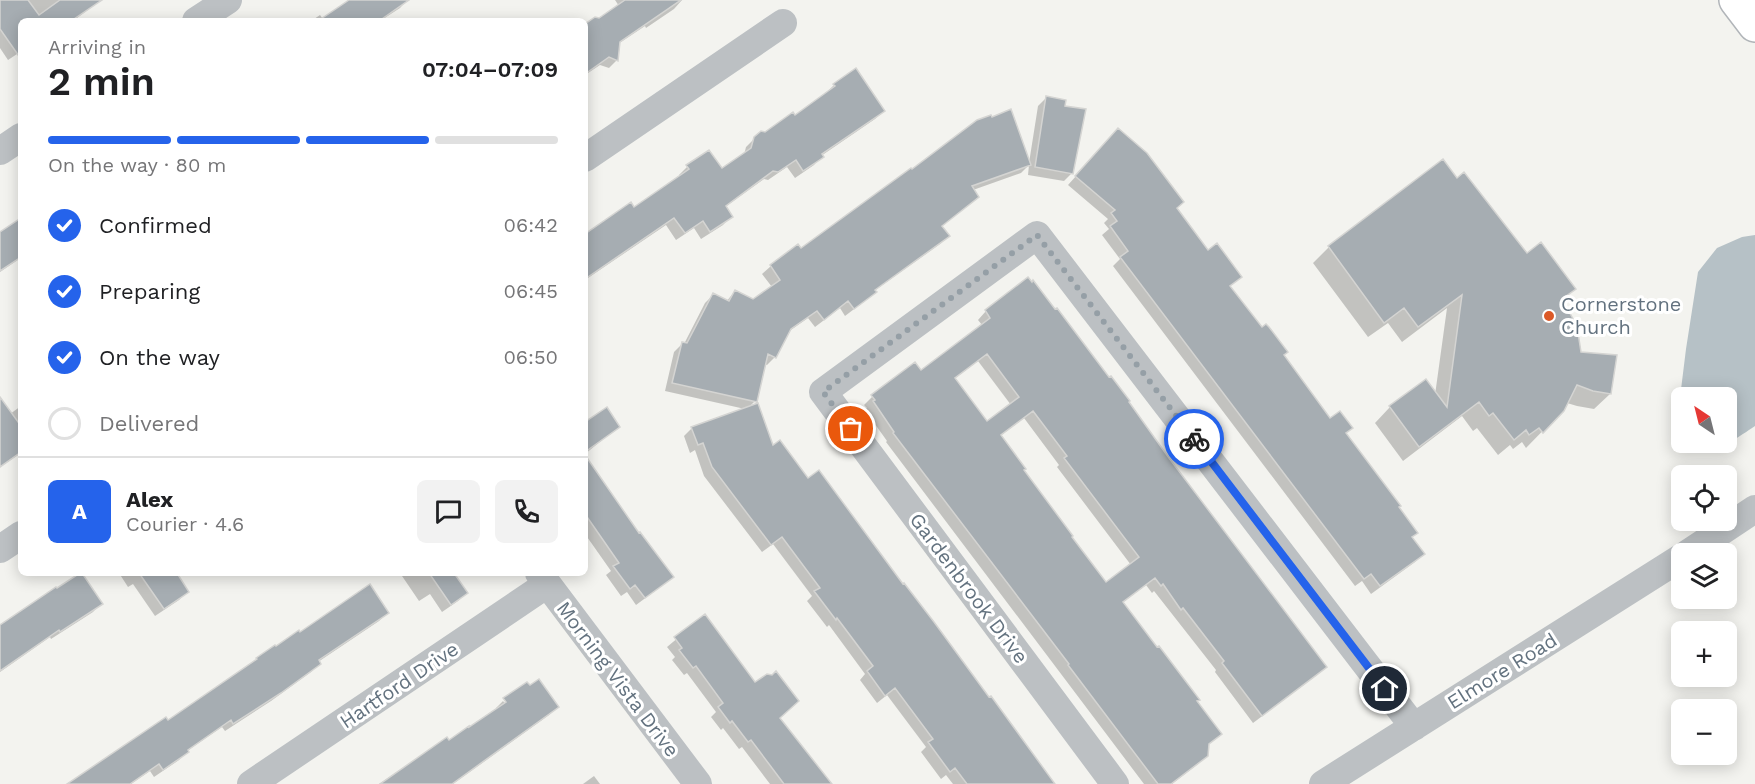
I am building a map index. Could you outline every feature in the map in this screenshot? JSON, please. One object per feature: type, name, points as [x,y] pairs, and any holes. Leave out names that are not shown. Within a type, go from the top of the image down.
[{"type":"main road","points":[[1736,0],[1755,25]]},
{"type":"street","points":[[588,156],[783,23]]},
{"type":"street","points":[[0,151],[18,139]]},
{"type":"street","name":"Gardenbrook Drive","points":[[1115,784],[823,392],[1037,235],[1414,727]]},
{"type":"street","points":[[1703,543],[1755,509]]},
{"type":"street","points":[[0,549],[18,537]]},
{"type":"street","name":"Elmore Road","points":[[1323,784],[1671,564]]},
{"type":"street","name":"Hartford Drive","points":[[251,784],[542,579]]},
{"type":"street","name":"Morning Vista Drive","points":[[542,579],[698,784]]},
{"type":"shaded area","points":[[1755,235],[1755,426],[1737,438],[1737,387],[1681,387],[1698,272],[1717,248],[1742,237]]},
{"type":"building","points":[[0,0],[28,0],[39,15],[60,0],[102,0],[75,18],[18,18],[18,55],[0,29]]},
{"type":"building","points":[[349,0],[409,0],[383,18],[322,18]]},
{"type":"building","points":[[625,0],[681,0],[620,42],[618,61],[609,57],[588,72],[588,22],[595,17],[599,18]]},
{"type":"building","points":[[856,68],[885,111],[822,154],[824,157],[803,171],[796,160],[778,172],[773,171],[726,206],[733,217],[710,232],[703,221],[685,233],[674,218],[588,277],[588,232],[631,202],[634,207],[689,169],[686,165],[709,150],[722,168],[751,148],[754,137],[761,131],[765,132],[793,112],[795,115],[835,86],[833,84]]},
{"type":"building","points":[[1046,96],[1066,100],[1065,106],[1086,109],[1073,174],[1035,167]]},
{"type":"building","points":[[1011,109],[1031,165],[972,186],[979,197],[942,226],[950,236],[875,290],[877,292],[854,309],[848,301],[824,320],[817,311],[791,329],[776,358],[768,354],[757,402],[672,383],[682,342],[687,343],[713,293],[729,301],[735,290],[753,299],[780,280],[770,265],[798,244],[801,248],[977,120]]},
{"type":"building","points":[[1118,128],[1147,153],[1184,202],[1177,208],[1208,250],[1217,243],[1242,277],[1230,286],[1262,327],[1266,324],[1288,352],[1284,355],[1330,418],[1340,411],[1353,428],[1346,433],[1401,506],[1399,507],[1418,533],[1412,537],[1425,554],[1380,586],[1371,574],[1364,579],[1120,257],[1128,251],[1110,226],[1117,221],[1111,213],[1115,210],[1075,176]]},
{"type":"building","points":[[1443,159],[1457,178],[1464,172],[1527,253],[1541,242],[1576,289],[1562,299],[1577,326],[1581,352],[1617,355],[1611,394],[1577,385],[1564,411],[1543,433],[1539,428],[1529,435],[1526,430],[1514,440],[1493,413],[1489,416],[1479,402],[1419,447],[1389,406],[1426,379],[1447,407],[1462,295],[1418,327],[1404,308],[1384,323],[1328,246]]},
{"type":"building","points":[[18,220],[18,259],[0,271],[0,232]]},
{"type":"building","points":[[1028,277],[1032,282],[1033,280],[1130,401],[1169,458],[1327,667],[1262,716],[1222,663],[1224,661],[1183,608],[1181,610],[1163,584],[1161,586],[1155,578],[1123,602],[1200,700],[1197,701],[1222,734],[1209,744],[1208,756],[1171,784],[1158,784],[893,433],[873,401],[875,400],[871,395],[915,362],[921,370],[990,318],[985,310]],"holes":[[[987,354],[1019,397],[987,421],[955,378]],[[1033,411],[1067,456],[1064,458],[1139,557],[1106,582],[1001,435]]]},
{"type":"building","points":[[0,397],[18,422],[18,454],[0,467]]},
{"type":"building","points":[[758,403],[773,445],[780,440],[808,478],[819,470],[1055,784],[967,784],[955,768],[950,772],[928,742],[933,739],[895,688],[885,696],[867,671],[873,666],[814,591],[820,588],[782,537],[771,545],[712,467],[703,443],[698,445],[691,427]]},
{"type":"building","points":[[607,407],[620,427],[588,450],[588,420]]},
{"type":"building","points":[[588,459],[639,533],[674,577],[645,598],[635,585],[630,589],[613,566],[619,563],[588,518]]},
{"type":"building","points":[[75,576],[84,576],[103,604],[60,632],[59,630],[0,671],[0,625]]},
{"type":"building","points":[[141,576],[179,576],[189,592],[164,609]]},
{"type":"building","points":[[431,576],[456,576],[468,593],[451,605]]},
{"type":"building","points":[[370,584],[389,613],[319,660],[321,664],[281,693],[233,724],[231,720],[163,770],[159,764],[130,784],[67,784],[166,717],[168,720],[275,645],[299,630],[300,632]]},
{"type":"building","points":[[705,614],[755,682],[776,671],[799,701],[780,718],[832,784],[784,784],[751,740],[748,742],[718,707],[723,703],[696,666],[693,668],[679,650],[682,648],[674,637]]},
{"type":"building","points":[[539,679],[559,707],[452,784],[380,784],[447,737],[449,740],[506,702],[503,698],[527,682],[530,685]]},
{"type":"way so far","points":[[851,429],[823,392],[1037,235],[1194,439]]},
{"type":"place","name":"Cornerstone Church","points":[[1549,316]]},
{"type":"route","points":[[1194,439],[1385,689]]}]
